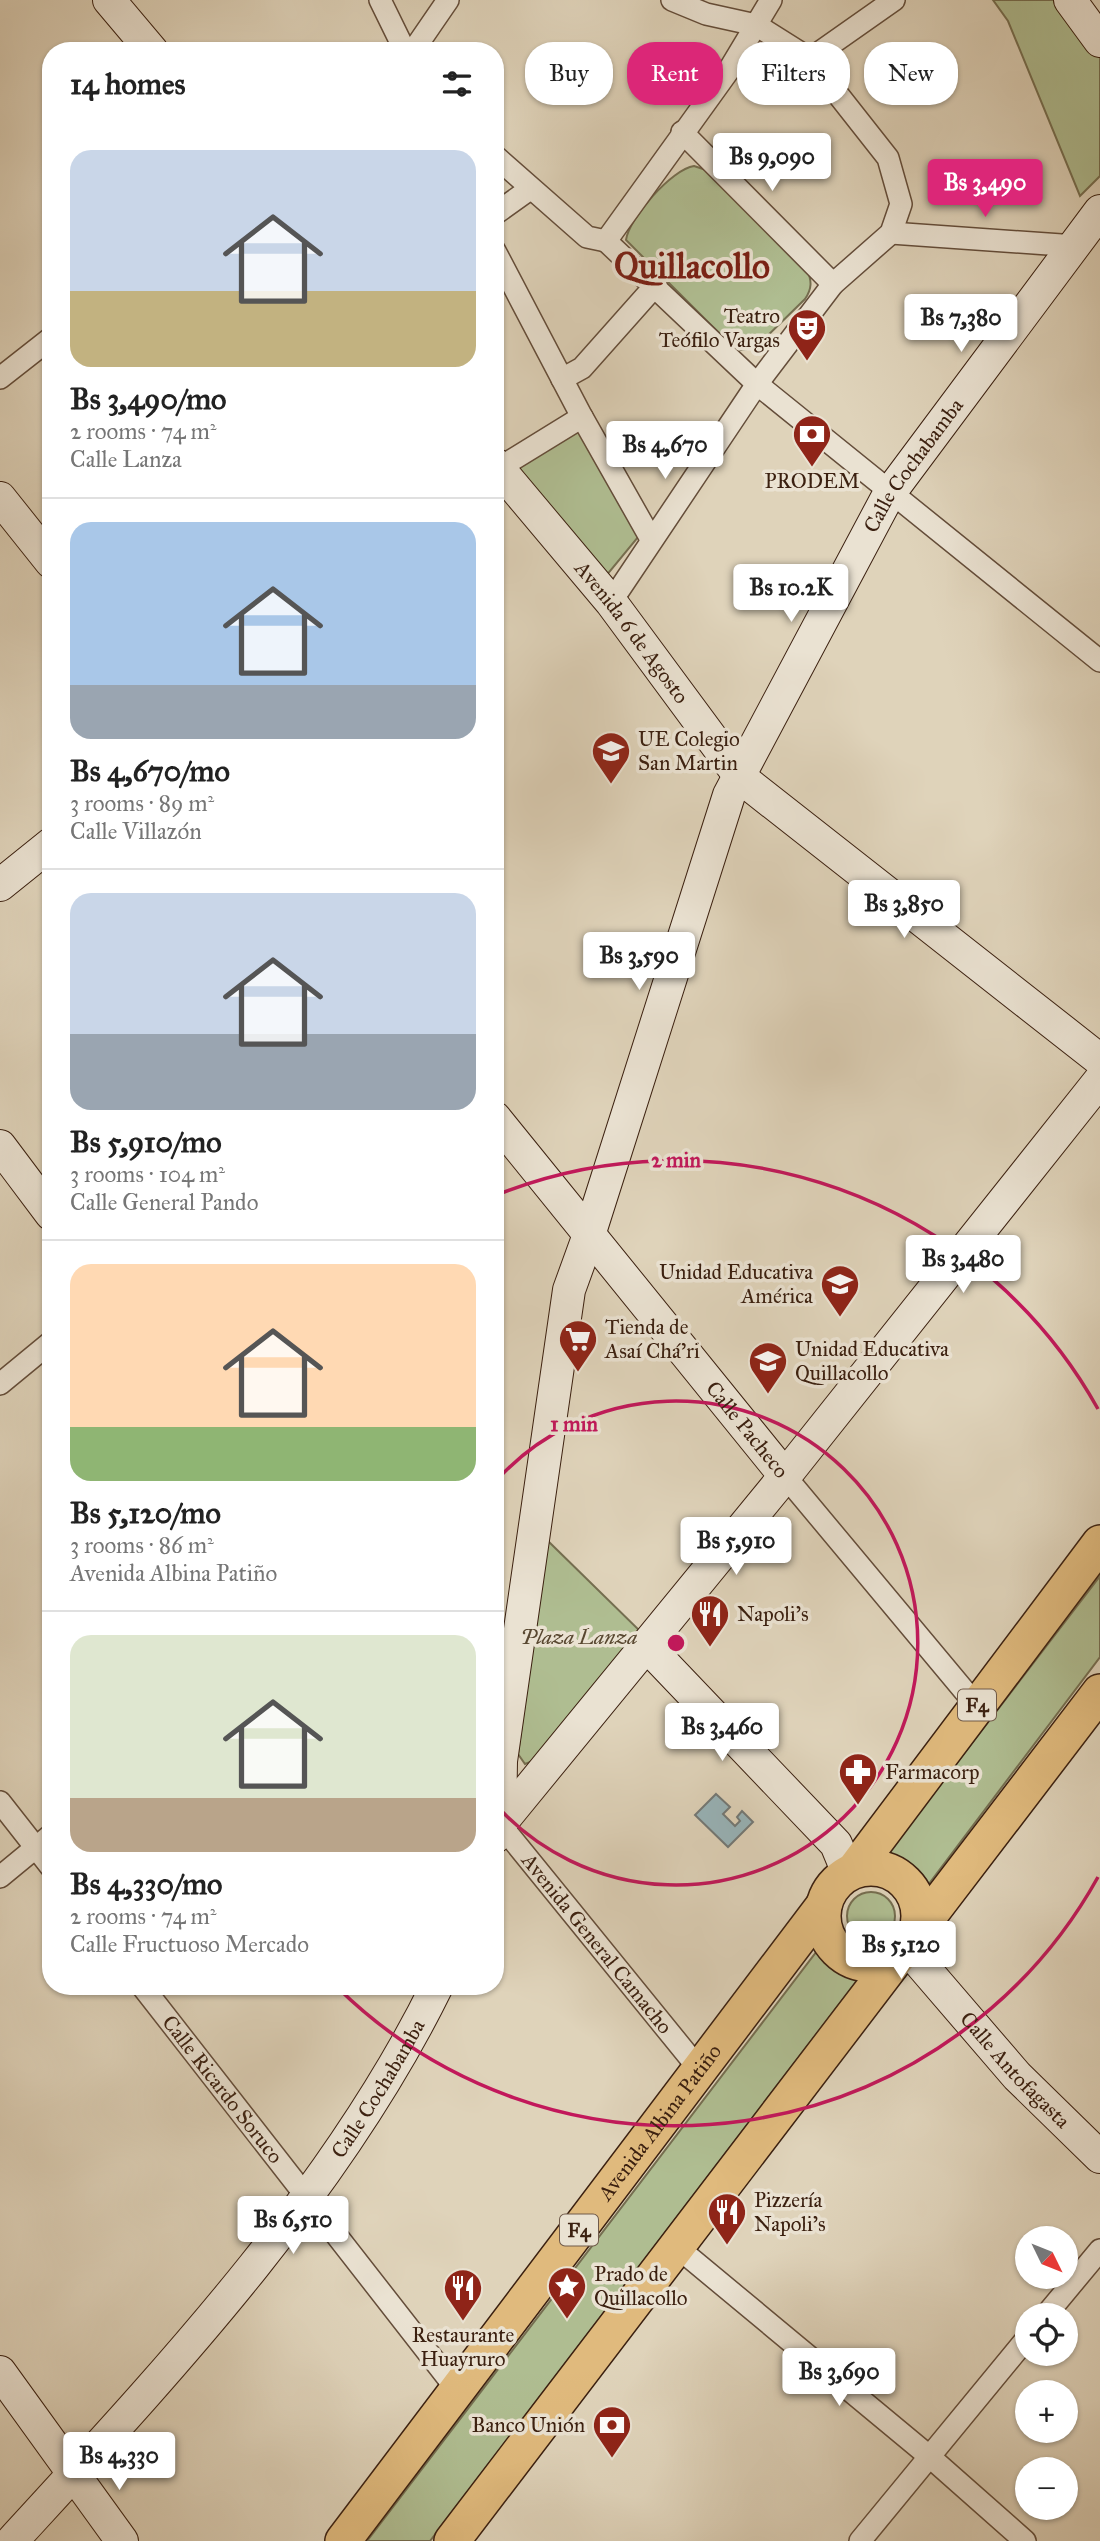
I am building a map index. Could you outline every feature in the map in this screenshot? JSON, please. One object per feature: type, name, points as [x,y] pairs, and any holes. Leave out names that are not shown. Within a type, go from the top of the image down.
[{"type":"main road","points":[[109,0],[144,42]]},
{"type":"main road","points":[[1070,0],[1100,41]]},
{"type":"main road","name":"Calle Cochabamba","points":[[504,1747],[569,1290],[590,1232],[729,796],[741,778],[889,494],[1100,211]]},
{"type":"main road","name":"Avenida 6 de Agosto","points":[[504,478],[611,602],[741,778],[1100,1060]]},
{"type":"main road","points":[[0,498],[42,551]]},
{"type":"main road","points":[[0,885],[42,851]]},
{"type":"main road","points":[[504,1817],[785,1476],[1100,1080]]},
{"type":"main road","name":"Calle Pacheco","points":[[504,1129],[785,1476]]},
{"type":"main road","points":[[0,1146],[42,1202]]},
{"type":"main road","name":"F4","points":[[824,1905],[830,1890],[851,1871],[1100,1543]]},
{"type":"main road","points":[[646,1645],[836,1844],[851,1871],[886,1870],[900,1878],[911,1889],[918,1903],[920,1919],[906,1947],[878,1965],[864,1965],[842,1955],[826,1937],[822,1921],[824,1905]]},
{"type":"main road","points":[[452,2541],[1100,1692]]},
{"type":"main road","name":"Avenida Albina Patiño","points":[[343,2541],[824,1905]]},
{"type":"main road","name":"Calle Antofagasta","points":[[906,1947],[1017,2076],[1100,2157]]},
{"type":"main road","name":"Calle Cochabamba","points":[[12,2541],[200,2332],[305,2197],[377,2096],[433,1995]]},
{"type":"main road","points":[[0,2372],[122,2541]]},
{"type":"street","points":[[380,0],[401,42]]},
{"type":"street","points":[[419,42],[448,0]]},
{"type":"street","points":[[672,0],[706,13],[756,25],[784,42]]},
{"type":"street","points":[[606,241],[729,70],[771,0]]},
{"type":"street","points":[[833,42],[894,0]]},
{"type":"street","points":[[611,602],[757,384],[833,284],[891,233],[901,204],[888,158],[847,105]]},
{"type":"street","points":[[682,132],[833,284]]},
{"type":"street","points":[[504,164],[587,237],[606,241],[757,384],[889,494],[1100,662]]},
{"type":"street","points":[[504,208],[530,189]]},
{"type":"street","points":[[891,233],[1076,246]]},
{"type":"street","points":[[504,268],[582,417],[651,539]]},
{"type":"street","points":[[562,379],[582,368],[654,287]]},
{"type":"street","points":[[0,378],[42,345]]},
{"type":"street","points":[[504,469],[582,417]]},
{"type":"street","points":[[0,1384],[42,1349]]},
{"type":"street","name":"Calle Pacheco","points":[[785,1476],[977,1706]]},
{"type":"street","points":[[0,1802],[42,1840]]},
{"type":"street","name":"Avenida General Camacho","points":[[504,1834],[699,2069]]},
{"type":"street","points":[[0,1877],[42,1842]]},
{"type":"street","name":"Calle Ricardo Soruco","points":[[149,1995],[458,2391]]},
{"type":"street","points":[[677,2247],[930,2457],[1025,2541]]},
{"type":"street","points":[[1056,2303],[1100,2250]]},
{"type":"street","points":[[860,2541],[1015,2353]]},
{"type":"green space","points":[[993,0],[1057,0],[1100,58],[1100,176],[1080,196],[1008,21]]},
{"type":"green space","points":[[694,166],[706,170],[809,273],[810,288],[805,299],[755,348],[740,350],[730,344],[626,240],[635,220],[653,196],[675,176]]},
{"type":"green space","points":[[578,423],[639,536],[606,576],[513,464]]},
{"type":"green space","name":"Plaza Lanza","points":[[547,1540],[641,1632],[538,1759],[525,1764],[518,1754]]},
{"type":"green space","points":[[1100,1576],[1100,1657],[928,1885],[887,1854]]},
{"type":"green space","points":[[871,1892],[880,1893],[888,1899],[894,1907],[894,1925],[888,1933],[880,1939],[871,1940],[862,1939],[854,1933],[848,1925],[847,1916],[848,1907],[854,1899],[862,1893]]},
{"type":"green space","name":"Prado de Quillacollo","points":[[817,1951],[857,1981],[430,2541],[367,2541]]},
{"type":"water","points":[[716,1794],[730,1807],[723,1814],[735,1826],[740,1821],[737,1817],[742,1811],[753,1822],[728,1847],[695,1815]]},
{"type":"place","name":"Teatro Teófilo Vargas","points":[[807,362]]},
{"type":"place","name":"PRODEM","points":[[812,468]]},
{"type":"place","name":"UE Colegio San Martin","points":[[611,785]]},
{"type":"place","name":"Unidad Educativa América","points":[[840,1318]]},
{"type":"place","name":"Tienda de Asaí Chá'ri","points":[[578,1373]]},
{"type":"place","name":"Unidad Educativa Quillacollo","points":[[768,1395]]},
{"type":"place","name":"Napoli's","points":[[710,1648]]},
{"type":"place","name":"Farmacorp","points":[[858,1806]]},
{"type":"place","name":"Pizzería Napoli's","points":[[727,2246]]},
{"type":"place","name":"Prado de Quillacollo","points":[[567,2320]]},
{"type":"place","name":"Restaurante Huayruro","points":[[463,2322]]},
{"type":"place","name":"Banco Unión","points":[[612,2459]]},
{"type":"district","name":"Quillacollo","points":[[692,266]]}]
